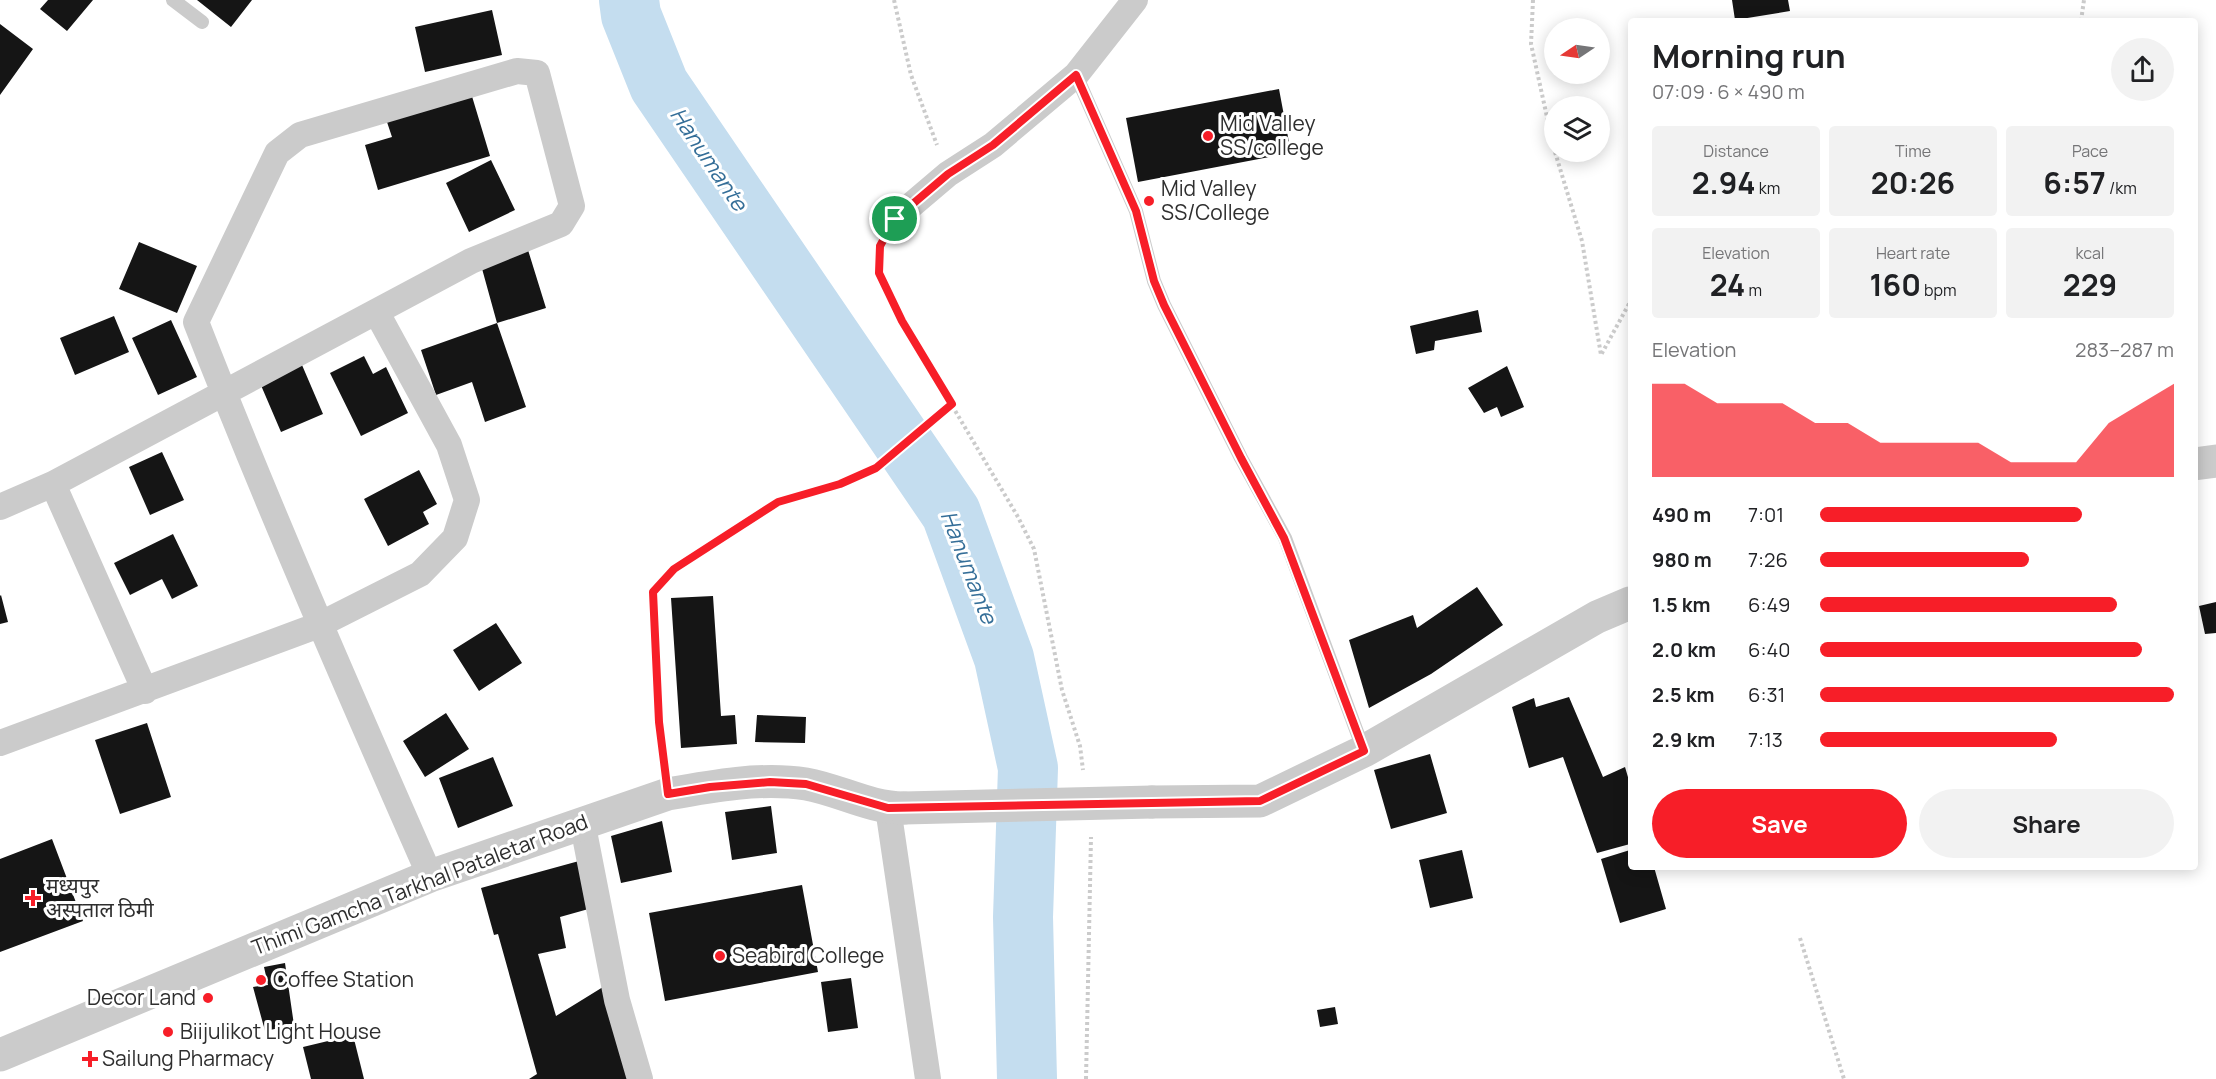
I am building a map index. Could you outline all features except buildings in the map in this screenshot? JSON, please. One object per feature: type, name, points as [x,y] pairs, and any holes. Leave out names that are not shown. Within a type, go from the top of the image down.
[{"type":"street","points":[[895,219],[948,174],[993,145],[1076,75],[1135,0]]},
{"type":"street","points":[[0,507],[53,484],[224,394],[377,313],[471,261],[561,224],[572,206],[537,73],[517,71],[300,135],[277,153],[196,322],[224,394],[319,625],[430,876]]},
{"type":"street","points":[[0,743],[319,625],[420,574],[455,538],[467,500],[449,445],[377,313]]},
{"type":"street","points":[[2198,463],[2216,461]]},
{"type":"street","points":[[53,484],[145,691]]},
{"type":"street","name":"Thimi Gamcha Tarkhal Pataletar Road","points":[[0,1055],[430,876],[582,821],[668,794],[710,787],[770,782],[806,784],[896,808],[1260,801],[1364,751],[1597,617],[1628,604]]},
{"type":"street","points":[[896,808],[928,1079]]},
{"type":"street","points":[[582,821],[617,1000],[640,1079]]},
{"type":"lane","points":[[173,0],[202,22]]},
{"type":"lane","points":[[1076,75],[1136,211],[1154,281],[1164,305],[1284,538],[1364,751]]},
{"type":"path","points":[[894,0],[911,75],[948,174]]},
{"type":"path","points":[[1533,0],[1532,44],[1544,102]]},
{"type":"path","points":[[2081,18],[2084,0]]},
{"type":"path","points":[[1558,162],[1582,241],[1601,355],[1628,306]]},
{"type":"path","points":[[895,219],[880,246],[879,273],[902,321],[1034,549],[1062,690],[1080,746],[1084,781]]},
{"type":"path","points":[[668,794],[659,722],[653,592],[674,569],[778,502],[840,484],[876,468],[941,416],[952,404]]},
{"type":"path","points":[[1086,1079],[1092,850],[1089,827]]},
{"type":"path","points":[[1800,938],[1844,1079]]},
{"type":"waterway","name":"Hanumante","points":[[629,0],[631,15],[659,85],[951,513],[1004,658],[1028,768],[1023,917],[1027,1079]]},
{"type":"place","name":"Mid Valley SS/college","points":[[1208,136]]},
{"type":"place","name":"Mid Valley SS/College","points":[[1149,201]]},
{"type":"place","name":"मध्यपुर अस्पताल ठिमी","points":[[33,898]]},
{"type":"place","name":"Seabird College","points":[[720,956]]},
{"type":"place","name":"Coffee Station","points":[[261,980]]},
{"type":"place","name":"Decor Land","points":[[208,998]]},
{"type":"place","name":"Biijulikot Light House","points":[[168,1032]]},
{"type":"place","name":"Sailung Pharmacy","points":[[90,1059]]},
{"type":"route","points":[[1076,75],[1136,211],[1154,281],[1164,305],[1284,538],[1364,751],[1300,784],[1260,801],[888,808],[806,784],[770,782],[710,787],[668,794],[659,722],[653,592],[674,569],[778,502],[840,484],[876,468],[941,416],[952,404],[902,321],[879,273],[880,246],[895,219],[948,174],[993,145],[1076,75]]}]
